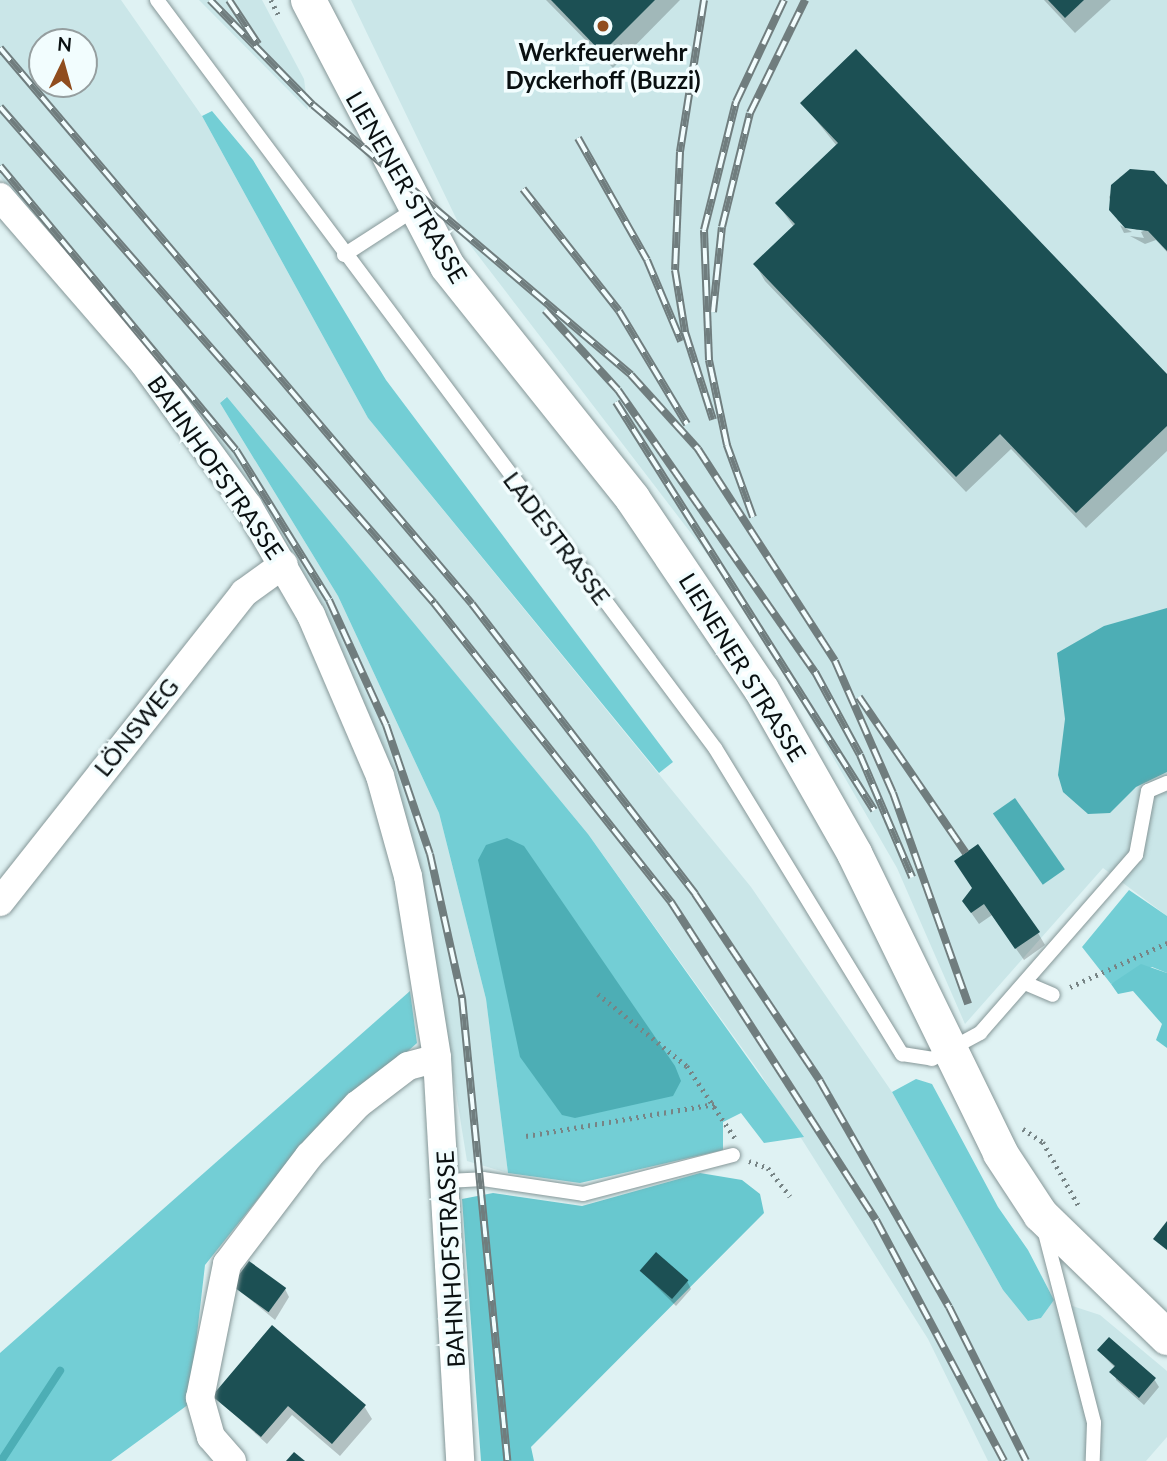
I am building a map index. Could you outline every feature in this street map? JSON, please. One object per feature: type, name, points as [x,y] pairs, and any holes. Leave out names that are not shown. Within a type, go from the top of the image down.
[{"type":"street","name":"LIENENER STRASSE","points":[[296,12],[447,266],[632,498],[761,689],[854,853],[1000,1153],[1040,1214],[1167,1337]]},
{"type":"street","name":"BAHNHOFSTRASSE","points":[[0,198],[143,362],[284,564],[343,682],[380,776],[408,876],[437,1058],[447,1181],[460,1461]]},
{"type":"street","name":"LÖNSWEG","points":[[0,902],[244,593],[284,564]]},
{"type":"street","points":[[232,1461],[211,1437],[200,1398],[227,1264],[309,1156],[357,1105],[408,1066],[437,1058]]},
{"type":"lane","name":"LADESTRASSE","points":[[157,0],[344,255],[715,748],[902,1054],[932,1059],[949,1051]]},
{"type":"lane","points":[[344,255],[415,209]]},
{"type":"lane","points":[[949,1051],[980,1033],[1136,855],[1148,792],[1167,783]]},
{"type":"lane","points":[[1025,983],[1053,995]]},
{"type":"lane","points":[[447,1181],[483,1179],[583,1194],[733,1155]]},
{"type":"lane","points":[[1040,1214],[1094,1423],[1093,1461]]},
{"type":"path","points":[[271,0],[296,12]]},
{"type":"path","points":[[1053,995],[1167,943]]},
{"type":"path","points":[[598,994],[687,1066],[716,1104],[735,1136],[733,1155],[768,1168],[790,1196]]},
{"type":"path","points":[[526,1136],[716,1104]]},
{"type":"path","points":[[1015,1125],[1043,1142],[1089,1219]]},
{"type":"shaded area","points":[[0,0],[121,0],[202,116],[368,418],[751,887],[892,1092],[1003,1290],[1028,1321],[1041,1318],[1054,1300],[1100,1315],[1167,1371],[1167,1437],[1146,1461],[988,1461],[928,1339],[760,1073],[588,834],[226,397],[220,403],[338,596],[439,813],[486,999],[508,1173],[467,1161],[420,870],[353,677],[321,605],[174,385],[0,177]]},
{"type":"shaded area","points":[[199,0],[262,0],[304,79],[308,110]]},
{"type":"shaded area","points":[[351,0],[1167,0],[1167,916],[1103,868],[965,1024],[897,868],[782,669],[720,571],[467,241]]},
{"type":"shaded area","points":[[212,111],[253,160],[386,380],[673,762],[659,773],[368,418],[202,116]]},
{"type":"shaded area","points":[[227,397],[588,834],[804,1137],[764,1143],[741,1113],[723,1122],[723,1150],[580,1183],[508,1173],[486,999],[439,813],[338,596],[220,403]]},
{"type":"shaded area","points":[[1167,608],[1167,772],[1136,787],[1110,813],[1088,814],[1063,792],[1058,775],[1065,719],[1057,653],[1104,626]]},
{"type":"shaded area","points":[[1015,798],[1065,869],[1043,885],[993,813]]},
{"type":"shaded area","points":[[507,838],[524,846],[675,1066],[681,1081],[673,1096],[575,1118],[562,1115],[520,1057],[478,860],[486,845]]},
{"type":"shaded area","points":[[1129,890],[1167,916],[1167,973],[1152,967],[1111,984],[1082,947]]},
{"type":"shaded area","points":[[1141,964],[1167,973],[1167,1048],[1156,1040],[1162,1024],[1133,991],[1118,994],[1111,984]]},
{"type":"shaded area","points":[[410,991],[417,1043],[297,1150],[205,1265],[189,1404],[111,1461],[0,1461],[0,1353]]},
{"type":"shaded area","points":[[916,1079],[932,1084],[998,1207],[1028,1250],[1054,1300],[1041,1318],[1028,1321],[1003,1290],[892,1092]]},
{"type":"shaded area","points":[[700,1173],[742,1180],[760,1194],[764,1213],[531,1447],[534,1461],[481,1461],[462,1199],[493,1193],[582,1206]]},
{"type":"building","name":"Werkfeuerwehr Dyckerhoff (Buzzi)","points":[[551,0],[655,0],[602,53]]},
{"type":"building","points":[[1048,0],[1084,0],[1065,18]]},
{"type":"building","points":[[856,49],[1167,374],[1167,426],[1076,513],[1000,434],[956,477],[753,264],[795,224],[775,203],[838,143],[800,103]]},
{"type":"building","points":[[1130,169],[1154,171],[1167,185],[1167,251],[1148,231],[1125,228],[1109,210],[1111,185]]},
{"type":"building","points":[[978,844],[1040,932],[1015,949],[984,904],[971,913],[962,901],[972,888],[954,861]]},
{"type":"building","points":[[1167,1221],[1167,1250],[1153,1239]]},
{"type":"building","points":[[656,1252],[688,1280],[672,1299],[640,1271]]},
{"type":"building","points":[[249,1261],[286,1288],[269,1312],[231,1285]]},
{"type":"building","points":[[272,1325],[366,1405],[332,1444],[288,1406],[261,1437],[212,1396]]},
{"type":"building","points":[[1109,1337],[1156,1378],[1139,1398],[1109,1372],[1115,1366],[1097,1350]]},
{"type":"building","points":[[294,1452],[305,1461],[286,1461]]},
{"type":"waterway","points":[[1,1461],[60,1371]]},
{"type":"railway","points":[[210,0],[313,105],[631,375],[698,449],[835,661],[893,793],[968,1004]]},
{"type":"railway","points":[[229,0],[258,44]]},
{"type":"railway","points":[[704,0],[680,152],[675,270],[685,332],[713,420]]},
{"type":"railway","points":[[753,517],[727,445],[709,360],[704,230],[736,102],[784,0]]},
{"type":"railway","points":[[713,312],[722,227],[750,113],[805,0]]},
{"type":"railway","points":[[0,48],[472,604],[695,894],[820,1081],[949,1307],[1026,1461]]},
{"type":"railway","points":[[0,107],[434,603],[671,902],[876,1220],[1004,1461]]},
{"type":"railway","points":[[578,138],[647,260],[681,341]]},
{"type":"railway","points":[[0,166],[236,450],[329,600],[386,725],[430,854],[462,998],[507,1461]]},
{"type":"railway","points":[[523,189],[619,311],[687,424]]},
{"type":"railway","points":[[545,310],[618,390],[815,672],[860,755],[912,877]]},
{"type":"railway","points":[[616,402],[874,810]]},
{"type":"railway","points":[[859,697],[966,853]]},
{"type":"place","name":"Werkfeuerwehr Dyckerhoff (Buzzi)","points":[[603,26]]}]
